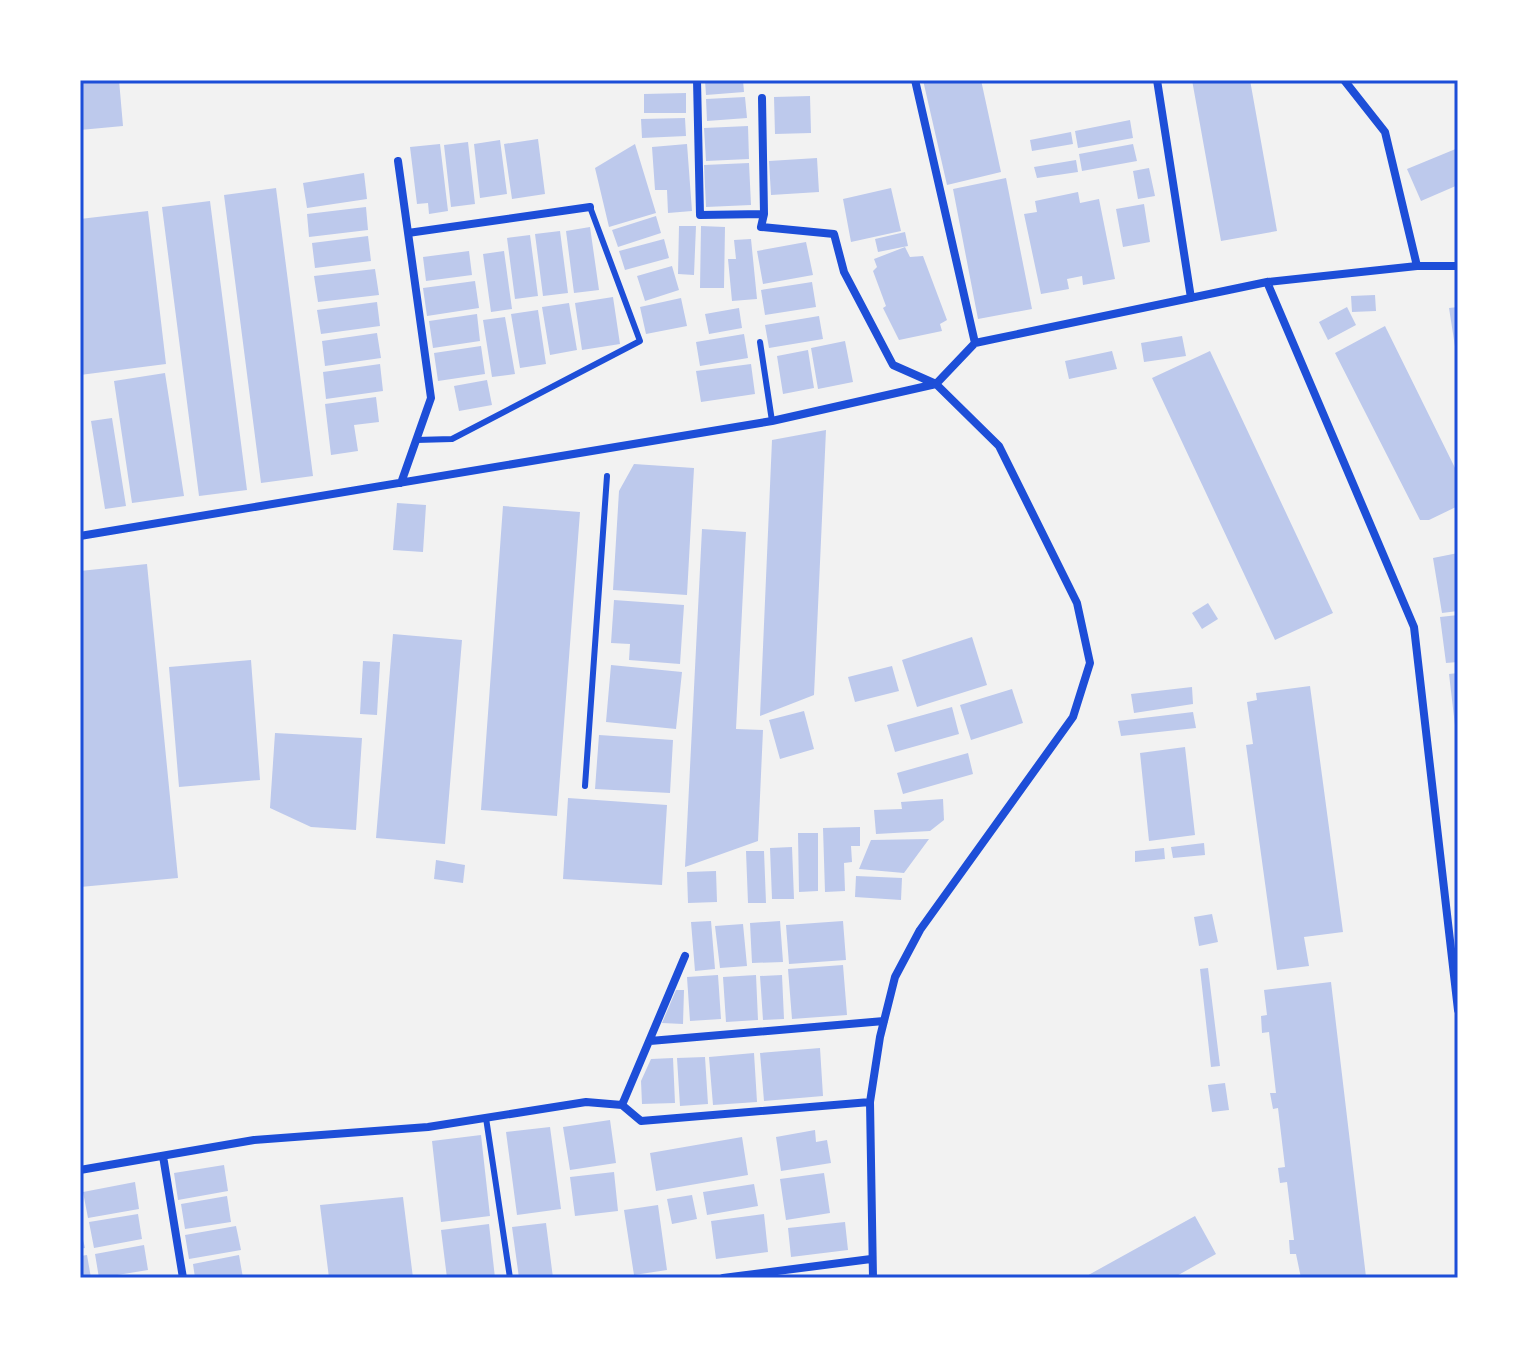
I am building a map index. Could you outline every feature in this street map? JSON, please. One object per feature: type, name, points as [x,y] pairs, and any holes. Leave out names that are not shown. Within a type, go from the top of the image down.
[{"type":"street","points":[[697,80],[700,215],[764,214]]},
{"type":"street","points":[[915,80],[975,343]]},
{"type":"street","points":[[1157,80],[1191,298]]},
{"type":"street","points":[[1344,80],[1385,132],[1417,266]]},
{"type":"street","points":[[762,98],[764,214],[761,227],[834,234],[844,272],[893,365],[936,384],[999,446],[1077,603],[1090,663],[1073,717],[920,930],[895,977],[870,1102],[873,1278]]},
{"type":"street","points":[[398,161],[431,398],[401,483]]},
{"type":"street","points":[[408,233],[590,207]]},
{"type":"street","points":[[80,536],[772,421],[936,384],[975,343],[1267,282],[1417,266],[1458,266]]},
{"type":"street","points":[[1267,282],[1414,627],[1458,1010]]},
{"type":"street","points":[[622,1105],[685,956]]},
{"type":"street","points":[[650,1041],[884,1021]]},
{"type":"street","points":[[80,1170],[254,1140],[428,1127],[586,1102],[622,1105],[641,1121],[870,1102]]},
{"type":"street","points":[[163,1156],[183,1278]]},
{"type":"street","points":[[723,1278],[871,1259]]},
{"type":"lane","points":[[416,440],[452,439],[640,341],[590,207]]},
{"type":"lane","points":[[760,342],[772,421]]},
{"type":"lane","points":[[585,786],[607,476]]},
{"type":"lane","points":[[486,1118],[510,1278]]},
{"type":"building","points":[[80,80],[119,80],[123,126],[80,130]]},
{"type":"building","points":[[705,80],[743,80],[744,92],[706,95]]},
{"type":"building","points":[[923,80],[981,80],[1001,172],[947,185]]},
{"type":"building","points":[[1192,80],[1250,80],[1277,231],[1221,241]]},
{"type":"building","points":[[686,93],[686,113],[644,113],[644,94]]},
{"type":"building","points":[[810,96],[811,133],[775,134],[774,97]]},
{"type":"building","points":[[745,97],[747,118],[707,121],[706,99]]},
{"type":"building","points":[[685,118],[686,136],[642,138],[641,119]]},
{"type":"building","points":[[1130,120],[1133,138],[1078,148],[1075,131]]},
{"type":"building","points":[[748,126],[749,159],[706,161],[704,128]]},
{"type":"building","points":[[1071,132],[1073,144],[1032,151],[1030,140]]},
{"type":"building","points":[[538,139],[545,194],[512,199],[504,144]]},
{"type":"building","points":[[500,140],[507,194],[480,198],[474,144]]},
{"type":"building","points":[[468,142],[475,204],[451,207],[444,145]]},
{"type":"building","points":[[440,144],[448,211],[429,214],[428,203],[417,204],[410,147]]},
{"type":"building","points":[[635,144],[656,213],[609,227],[595,168]]},
{"type":"building","points":[[687,144],[692,211],[668,213],[667,190],[655,190],[652,147]]},
{"type":"building","points":[[1133,144],[1137,161],[1082,171],[1079,154]]},
{"type":"building","points":[[1458,148],[1458,185],[1421,201],[1407,169]]},
{"type":"building","points":[[817,158],[819,192],[771,195],[769,161]]},
{"type":"building","points":[[1076,160],[1078,172],[1037,178],[1034,167]]},
{"type":"building","points":[[749,163],[751,205],[706,207],[704,165]]},
{"type":"building","points":[[1149,168],[1155,196],[1138,199],[1133,171]]},
{"type":"building","points":[[364,173],[367,199],[307,208],[303,183]]},
{"type":"building","points":[[1006,178],[1032,309],[978,319],[953,189]]},
{"type":"building","points":[[276,188],[313,476],[261,483],[224,195]]},
{"type":"building","points":[[891,188],[901,231],[851,242],[843,199]]},
{"type":"building","points":[[1078,192],[1080,203],[1099,199],[1115,279],[1083,285],[1082,276],[1067,279],[1069,289],[1041,294],[1024,214],[1037,212],[1035,201]]},
{"type":"building","points":[[210,201],[247,490],[199,496],[162,207]]},
{"type":"building","points":[[1144,204],[1150,242],[1123,247],[1116,209]]},
{"type":"building","points":[[366,207],[368,230],[309,237],[307,214]]},
{"type":"building","points":[[148,211],[166,364],[80,375],[80,219]]},
{"type":"building","points":[[656,216],[661,233],[618,247],[612,230]]},
{"type":"building","points":[[679,226],[696,226],[694,275],[678,274]]},
{"type":"building","points":[[701,226],[725,227],[724,288],[700,288]]},
{"type":"building","points":[[590,227],[599,290],[574,293],[566,231]]},
{"type":"building","points":[[560,231],[568,293],[543,296],[535,234]]},
{"type":"building","points":[[905,232],[908,246],[878,252],[875,239]]},
{"type":"building","points":[[530,235],[538,296],[515,299],[507,238]]},
{"type":"building","points":[[368,236],[371,261],[315,268],[312,243]]},
{"type":"building","points":[[664,239],[669,258],[625,270],[619,251]]},
{"type":"building","points":[[751,239],[757,299],[732,301],[728,259],[736,259],[734,240]]},
{"type":"building","points":[[806,242],[813,275],[763,284],[757,251]]},
{"type":"building","points":[[905,247],[910,257],[923,256],[947,320],[940,324],[942,331],[899,340],[883,308],[886,306],[873,271],[877,267],[874,259]]},
{"type":"building","points":[[469,251],[472,275],[426,281],[423,257]]},
{"type":"building","points":[[504,251],[512,309],[491,312],[483,254]]},
{"type":"building","points":[[672,266],[679,290],[645,301],[637,276]]},
{"type":"building","points":[[375,269],[379,295],[318,302],[314,276]]},
{"type":"building","points":[[475,281],[479,308],[427,316],[423,288]]},
{"type":"building","points":[[812,282],[816,307],[765,315],[761,290]]},
{"type":"building","points":[[1375,295],[1376,311],[1352,312],[1351,296]]},
{"type":"building","points":[[613,297],[620,344],[582,350],[575,303]]},
{"type":"building","points":[[681,298],[687,326],[646,334],[640,307]]},
{"type":"building","points":[[377,302],[380,326],[321,334],[317,310]]},
{"type":"building","points":[[569,303],[577,350],[550,355],[542,307]]},
{"type":"building","points":[[1347,307],[1356,325],[1328,340],[1319,322]]},
{"type":"building","points":[[1458,307],[1458,353],[1456,353],[1449,308]]},
{"type":"building","points":[[739,308],[742,328],[709,334],[705,314]]},
{"type":"building","points":[[538,310],[546,364],[520,368],[511,314]]},
{"type":"building","points":[[477,314],[480,341],[433,348],[429,321]]},
{"type":"building","points":[[819,316],[823,339],[769,348],[765,325]]},
{"type":"building","points":[[505,317],[515,374],[492,377],[483,320]]},
{"type":"building","points":[[1385,326],[1458,474],[1458,506],[1429,520],[1420,520],[1335,353]]},
{"type":"building","points":[[377,333],[381,358],[325,366],[322,341]]},
{"type":"building","points":[[744,334],[748,358],[700,366],[696,342]]},
{"type":"building","points":[[1182,336],[1186,356],[1144,362],[1141,343]]},
{"type":"building","points":[[845,341],[853,382],[818,389],[811,348]]},
{"type":"building","points":[[481,346],[485,374],[438,381],[434,353]]},
{"type":"building","points":[[808,350],[814,388],[783,394],[777,356]]},
{"type":"building","points":[[1112,351],[1117,369],[1069,379],[1065,361]]},
{"type":"building","points":[[1210,351],[1333,613],[1275,640],[1152,378]]},
{"type":"building","points":[[380,364],[383,391],[326,399],[323,372]]},
{"type":"building","points":[[751,364],[755,394],[701,402],[696,371]]},
{"type":"building","points":[[165,373],[184,496],[132,503],[114,381]]},
{"type":"building","points":[[487,380],[492,405],[459,411],[454,386]]},
{"type":"building","points":[[376,397],[379,422],[354,425],[358,451],[331,455],[325,404]]},
{"type":"building","points":[[112,418],[126,506],[105,509],[91,421]]},
{"type":"building","points":[[826,430],[814,695],[760,716],[772,440]]},
{"type":"building","points":[[634,464],[694,468],[687,595],[613,590],[619,491]]},
{"type":"building","points":[[397,503],[426,505],[423,552],[393,550]]},
{"type":"building","points":[[503,506],[580,512],[557,816],[481,810]]},
{"type":"building","points":[[702,529],[746,532],[736,729],[763,730],[758,841],[685,867]]},
{"type":"building","points":[[1458,553],[1458,611],[1442,613],[1433,558]]},
{"type":"building","points":[[147,564],[178,878],[80,887],[80,571]]},
{"type":"building","points":[[614,600],[684,605],[680,664],[629,660],[630,644],[611,643]]},
{"type":"building","points":[[1208,603],[1218,619],[1202,629],[1192,613]]},
{"type":"building","points":[[1458,615],[1458,662],[1446,663],[1440,617]]},
{"type":"building","points":[[393,634],[462,640],[445,844],[376,838]]},
{"type":"building","points":[[972,637],[987,685],[917,707],[902,660]]},
{"type":"building","points":[[251,660],[260,780],[179,787],[169,667]]},
{"type":"building","points":[[363,661],[380,662],[377,715],[360,714]]},
{"type":"building","points":[[611,665],[682,672],[676,729],[606,722]]},
{"type":"building","points":[[892,666],[899,691],[855,702],[848,677]]},
{"type":"building","points":[[1458,673],[1458,734],[1456,734],[1449,674]]},
{"type":"building","points":[[1310,686],[1343,932],[1304,937],[1309,966],[1277,970],[1246,745],[1253,744],[1247,702],[1257,700],[1256,693]]},
{"type":"building","points":[[1192,687],[1193,704],[1134,713],[1131,694]]},
{"type":"building","points":[[1012,689],[1023,723],[971,740],[960,705]]},
{"type":"building","points":[[952,707],[959,734],[895,752],[887,725]]},
{"type":"building","points":[[804,711],[814,749],[780,759],[769,720]]},
{"type":"building","points":[[1193,712],[1196,728],[1121,736],[1118,721]]},
{"type":"building","points":[[275,733],[362,738],[356,830],[311,827],[270,808]]},
{"type":"building","points":[[599,735],[673,740],[670,793],[595,789]]},
{"type":"building","points":[[1185,747],[1195,835],[1149,841],[1140,753]]},
{"type":"building","points":[[968,753],[973,774],[903,794],[897,773]]},
{"type":"building","points":[[568,798],[667,805],[662,885],[563,879]]},
{"type":"building","points":[[943,799],[944,820],[930,831],[876,834],[874,810],[902,809],[901,802]]},
{"type":"building","points":[[860,827],[860,846],[851,846],[852,862],[844,863],[845,891],[825,892],[823,828]]},
{"type":"building","points":[[798,833],[818,833],[818,891],[799,892]]},
{"type":"building","points":[[929,839],[904,873],[859,869],[871,840]]},
{"type":"building","points":[[1204,843],[1205,855],[1173,858],[1171,847]]},
{"type":"building","points":[[792,847],[794,899],[772,899],[770,848]]},
{"type":"building","points":[[1164,848],[1165,859],[1135,862],[1135,851]]},
{"type":"building","points":[[746,851],[764,851],[766,903],[748,903]]},
{"type":"building","points":[[436,860],[465,865],[463,883],[434,879]]},
{"type":"building","points":[[716,871],[717,902],[688,903],[687,872]]},
{"type":"building","points":[[856,876],[902,878],[901,900],[855,897]]},
{"type":"building","points":[[1212,914],[1218,942],[1199,946],[1194,917]]},
{"type":"building","points":[[711,921],[715,969],[695,971],[691,922]]},
{"type":"building","points":[[780,921],[783,962],[752,963],[750,923]]},
{"type":"building","points":[[843,921],[846,960],[789,964],[786,925]]},
{"type":"building","points":[[743,924],[747,966],[720,968],[715,926]]},
{"type":"building","points":[[843,965],[847,1015],[792,1019],[788,969]]},
{"type":"building","points":[[1208,968],[1220,1066],[1211,1067],[1200,969]]},
{"type":"building","points":[[718,975],[721,1019],[690,1021],[687,977]]},
{"type":"building","points":[[756,975],[758,1020],[726,1022],[723,977]]},
{"type":"building","points":[[782,975],[784,1019],[763,1020],[760,976]]},
{"type":"building","points":[[1331,982],[1366,1277],[1301,1278],[1296,1254],[1290,1254],[1289,1240],[1294,1240],[1287,1182],[1280,1183],[1278,1168],[1285,1167],[1278,1108],[1273,1109],[1270,1093],[1276,1093],[1269,1032],[1262,1033],[1261,1016],[1267,1015],[1264,990]]},
{"type":"building","points":[[676,990],[684,990],[683,1024],[662,1023]]},
{"type":"building","points":[[820,1048],[823,1096],[764,1101],[760,1053]]},
{"type":"building","points":[[754,1053],[757,1102],[713,1105],[709,1057]]},
{"type":"building","points":[[705,1057],[708,1104],[680,1106],[677,1058]]},
{"type":"building","points":[[673,1058],[675,1103],[642,1104],[641,1081],[651,1059]]},
{"type":"building","points":[[1225,1083],[1229,1110],[1212,1112],[1208,1085]]},
{"type":"building","points":[[610,1120],[616,1163],[570,1170],[563,1127]]},
{"type":"building","points":[[550,1127],[561,1209],[517,1215],[506,1132]]},
{"type":"building","points":[[815,1130],[816,1142],[827,1140],[831,1163],[781,1171],[776,1137]]},
{"type":"building","points":[[481,1135],[490,1216],[441,1222],[432,1141]]},
{"type":"building","points":[[742,1137],[748,1175],[656,1191],[650,1153]]},
{"type":"building","points":[[224,1165],[228,1191],[178,1200],[174,1173]]},
{"type":"building","points":[[614,1172],[618,1211],[575,1216],[570,1177]]},
{"type":"building","points":[[824,1173],[830,1213],[786,1220],[780,1179]]},
{"type":"building","points":[[135,1182],[139,1209],[88,1218],[83,1192]]},
{"type":"building","points":[[754,1184],[758,1206],[707,1215],[703,1192]]},
{"type":"building","points":[[692,1195],[697,1219],[672,1224],[667,1199]]},
{"type":"building","points":[[227,1196],[231,1222],[185,1229],[181,1204]]},
{"type":"building","points":[[403,1197],[413,1278],[329,1278],[320,1205]]},
{"type":"building","points":[[658,1205],[667,1270],[634,1275],[624,1210]]},
{"type":"building","points":[[138,1214],[142,1239],[94,1248],[89,1222]]},
{"type":"building","points":[[764,1214],[768,1252],[716,1259],[711,1221]]},
{"type":"building","points":[[1195,1216],[1216,1254],[1173,1278],[1083,1278]]},
{"type":"building","points":[[845,1222],[848,1250],[791,1257],[788,1228]]},
{"type":"building","points":[[546,1223],[553,1278],[519,1278],[512,1227]]},
{"type":"building","points":[[489,1224],[495,1278],[447,1278],[441,1230]]},
{"type":"building","points":[[236,1226],[241,1250],[189,1259],[185,1235]]},
{"type":"building","points":[[80,1227],[85,1248],[80,1249]]},
{"type":"building","points":[[144,1245],[148,1270],[99,1278],[95,1254]]},
{"type":"building","points":[[87,1255],[91,1278],[80,1278],[80,1256]]},
{"type":"building","points":[[239,1255],[243,1278],[195,1278],[193,1264]]}]
